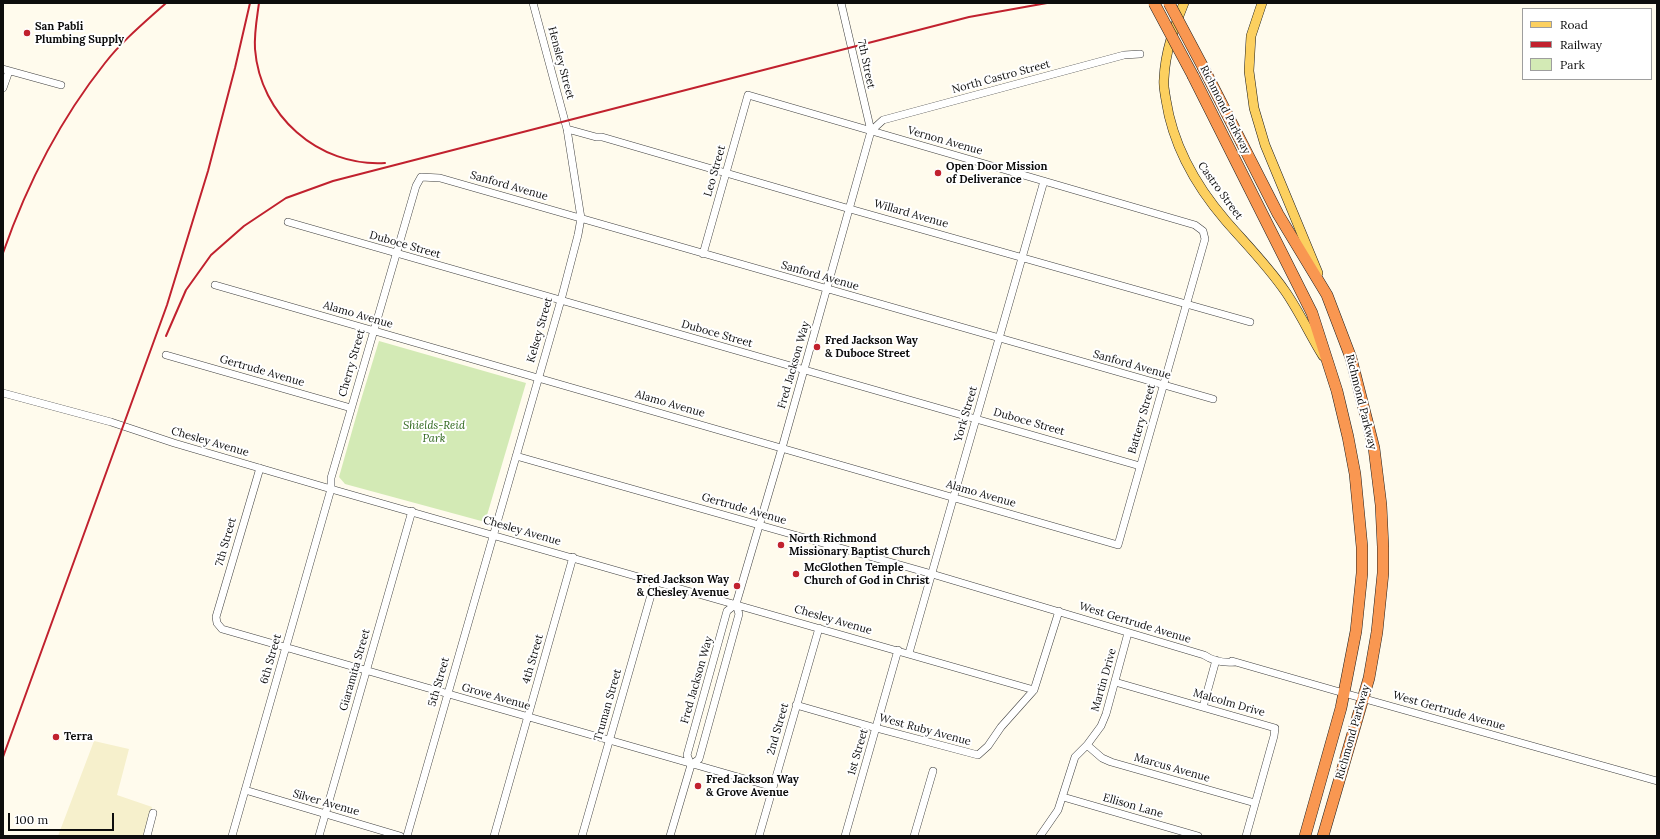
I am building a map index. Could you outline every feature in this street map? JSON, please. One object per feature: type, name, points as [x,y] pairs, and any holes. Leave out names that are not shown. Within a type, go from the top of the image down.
[{"type":"highway","name":"Richmond Parkway","points":[[1154,3],[1193,76],[1312,313],[1337,391],[1348,437],[1359,508],[1362,547],[1362,573],[1356,631],[1344,694],[1305,836]]},
{"type":"highway","name":"Richmond Parkway","points":[[1169,3],[1278,214],[1327,295],[1351,358],[1361,391],[1374,448],[1381,505],[1383,547],[1380,605],[1374,656],[1323,836]]},
{"type":"main road","name":"Castro Street","points":[[1184,3],[1167,50],[1163,80],[1168,114],[1178,148],[1190,171],[1225,220],[1258,256],[1285,291],[1330,369]]},
{"type":"main road","points":[[1262,3],[1251,36],[1248,71],[1254,108],[1265,145],[1327,295]]},
{"type":"street","name":"Hensley Street","points":[[534,3],[567,129]]},
{"type":"street","name":"7th Street","points":[[841,3],[871,131]]},
{"type":"street","name":"North Castro Street","points":[[871,131],[883,120],[1124,54],[1140,54]]},
{"type":"street","points":[[3,88],[6,70],[60,85]]},
{"type":"street","name":"Vernon Avenue","points":[[748,95],[1195,225],[1203,231]]},
{"type":"street","name":"Leo Street","points":[[702,254],[748,95]]},
{"type":"street","name":"Willard Avenue","points":[[567,129],[596,137],[602,137],[1250,322]]},
{"type":"street","name":"Kelsey Street","points":[[493,534],[561,300],[578,235],[581,218],[567,129]]},
{"type":"street","name":"Fred Jackson Way","points":[[691,765],[687,755],[728,611],[736,604],[760,525],[871,131]]},
{"type":"street","name":"Sanford Avenue","points":[[421,177],[430,176],[440,178],[1213,399]]},
{"type":"street","name":"Cherry Street","points":[[331,489],[331,478],[373,330],[416,186],[421,177]]},
{"type":"street","name":"York Street","points":[[909,653],[1044,181]]},
{"type":"street","name":"Duboce Street","points":[[288,222],[1140,466]]},
{"type":"street","name":"Battery Street","points":[[1118,545],[1205,239],[1203,231]]},
{"type":"street","name":"Alamo Avenue","points":[[215,285],[1118,545]]},
{"type":"street","name":"Gertrude Avenue","points":[[166,355],[351,408]]},
{"type":"street","name":"Chesley Avenue","points":[[3,393],[112,422],[174,443],[331,489],[493,534],[1034,690]]},
{"type":"street","name":"Gertrude Avenue","points":[[516,456],[1058,611]]},
{"type":"street","name":"7th Street","points":[[217,623],[216,617],[260,468]]},
{"type":"street","name":"6th Street","points":[[232,836],[331,489]]},
{"type":"street","name":"Giaramita Street","points":[[319,836],[412,511]]},
{"type":"street","name":"5th Street","points":[[406,836],[493,534]]},
{"type":"street","name":"4th Street","points":[[494,836],[573,557]]},
{"type":"street","name":"Truman Street","points":[[582,836],[655,581]]},
{"type":"street","name":"Fred Jackson Way","points":[[670,836],[691,765],[699,759],[739,614],[736,604]]},
{"type":"street","name":"West Gertrude Avenue","points":[[1058,611],[1204,655],[1216,660],[1227,663],[1235,662]]},
{"type":"street","name":"West Ruby Avenue","points":[[796,705],[978,755],[988,746],[1001,727],[1034,690],[1058,611]]},
{"type":"street","name":"Grove Avenue","points":[[217,623],[222,629],[285,648],[691,765],[773,787]]},
{"type":"street","name":"2nd Street","points":[[759,836],[819,628]]},
{"type":"street","name":"Martin Drive","points":[[1040,836],[1058,810],[1070,769],[1075,758],[1101,726],[1106,714],[1128,633]]},
{"type":"street","name":"1st Street","points":[[845,836],[898,650]]},
{"type":"street","name":"West Gertrude Avenue","points":[[1204,655],[1211,654],[1228,658],[1235,662],[1344,694],[1657,781]]},
{"type":"street","points":[[1203,707],[1216,660]]},
{"type":"street","name":"Malcolm Drive","points":[[1115,682],[1275,728],[1246,836]]},
{"type":"street","name":"Marcus Avenue","points":[[1087,745],[1102,758],[1111,762],[1255,803]]},
{"type":"street","points":[[914,836],[933,771]]},
{"type":"street","name":"Silver Avenue","points":[[245,790],[400,836]]},
{"type":"street","name":"Ellison Lane","points":[[1063,797],[1198,836]]},
{"type":"street","points":[[147,836],[153,813]]},
{"type":"shaded area","points":[[94,741],[129,749],[117,795],[152,807],[143,836],[58,836]]},
{"type":"green space","name":"Shields-Reid Park","points":[[379,341],[526,383],[485,522],[345,484],[339,477]]},
{"type":"railway","points":[[3,253],[12,227],[34,178],[73,107],[88,85],[119,47],[166,3]]},
{"type":"railway","points":[[3,757],[167,305],[208,171],[235,68],[250,3]]},
{"type":"railway","points":[[259,3],[255,43],[259,73],[268,95],[281,115],[297,132],[316,146],[337,156],[360,162],[385,163]]},
{"type":"railway","points":[[166,336],[186,290],[211,255],[244,226],[286,198],[333,181],[969,17],[1047,3]]},
{"type":"place","name":"San Pabli Plumbing Supply","points":[[27,33]]},
{"type":"place","name":"Open Door Mission of Deliverance","points":[[938,173]]},
{"type":"place","name":"Fred Jackson Way & Duboce Street","points":[[817,347]]},
{"type":"place","name":"North Richmond Missionary Baptist Church","points":[[781,545]]},
{"type":"place","name":"McGlothen Temple Church of God in Christ","points":[[796,574]]},
{"type":"place","name":"Fred Jackson Way & Chesley Avenue","points":[[737,586]]},
{"type":"place","name":"Terra","points":[[56,737]]},
{"type":"place","name":"Fred Jackson Way & Grove Avenue","points":[[698,786]]}]
